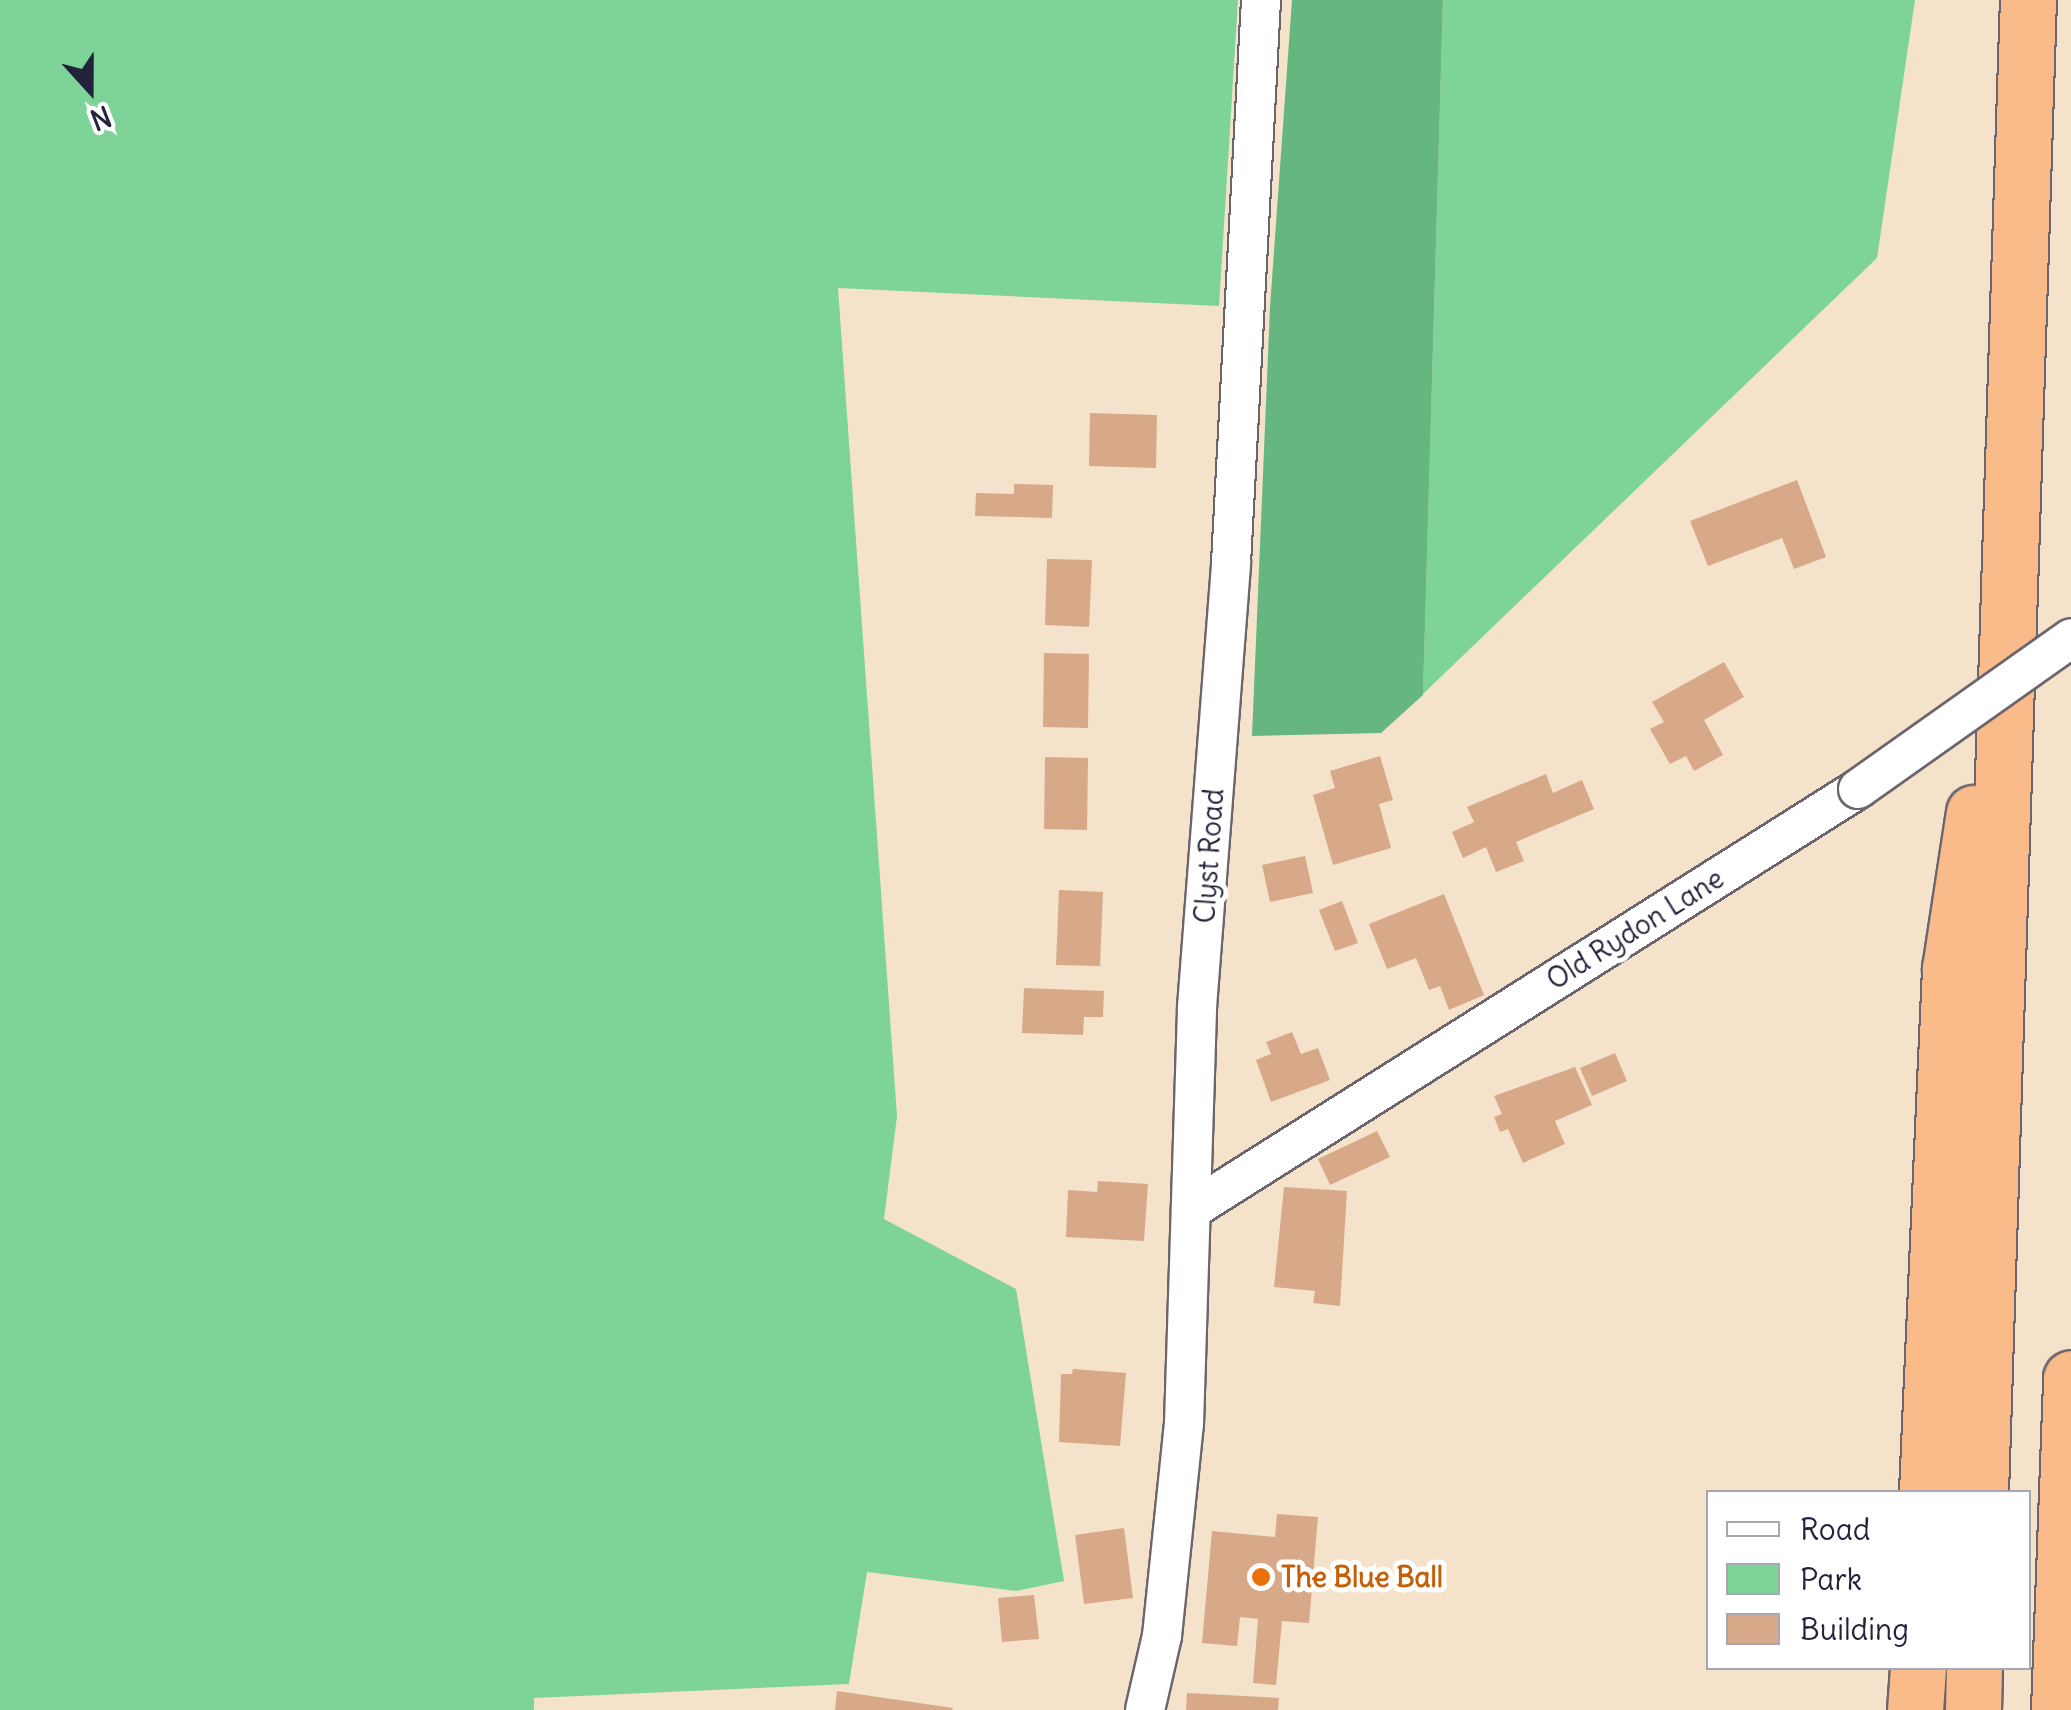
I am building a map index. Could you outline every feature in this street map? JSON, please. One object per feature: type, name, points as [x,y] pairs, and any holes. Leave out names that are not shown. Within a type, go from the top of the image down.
[{"type":"highway","points":[[1980,1490],[2028,0]]},
{"type":"highway","points":[[1927,1490],[1950,969],[2013,553]]},
{"type":"highway","points":[[2059,1710],[2071,1378]]},
{"type":"highway","points":[[1916,1710],[1918,1670]]},
{"type":"highway","points":[[1973,1710],[1974,1670]]},
{"type":"street","name":"Clyst Road","points":[[1146,1710],[1162,1636],[1184,1424],[1197,1007],[1231,563],[1262,0]]},
{"type":"street","name":"Old Rydon Lane","points":[[1191,1210],[1858,789],[2071,638]]},
{"type":"green space","points":[[0,0],[1238,0],[1219,306],[838,288],[897,1116],[884,1219],[1016,1289],[1064,1581],[1016,1591],[867,1572],[849,1684],[534,1698],[534,1710],[0,1710]]},
{"type":"green space","points":[[1292,0],[1443,0],[1423,695],[1381,733],[1252,736],[1270,307]]},
{"type":"green space","points":[[1443,0],[1915,0],[1877,258],[1423,694]]},
{"type":"building","points":[[1090,413],[1157,415],[1156,468],[1089,466]]},
{"type":"building","points":[[1797,480],[1826,557],[1794,569],[1782,538],[1708,566],[1690,521]]},
{"type":"building","points":[[1014,484],[1053,485],[1052,518],[975,516],[976,493],[1014,494]]},
{"type":"building","points":[[1047,559],[1092,560],[1089,627],[1045,625]]},
{"type":"building","points":[[1044,653],[1089,654],[1088,728],[1043,727]]},
{"type":"building","points":[[1724,662],[1744,697],[1704,720],[1723,755],[1694,771],[1686,756],[1670,764],[1650,729],[1664,722],[1652,702]]},
{"type":"building","points":[[1380,756],[1393,800],[1379,804],[1391,848],[1333,865],[1313,795],[1335,788],[1330,771]]},
{"type":"building","points":[[1045,757],[1088,758],[1087,830],[1044,829]]},
{"type":"building","points":[[1546,774],[1553,793],[1582,780],[1594,809],[1516,842],[1524,861],[1496,872],[1486,847],[1463,858],[1452,832],[1474,822],[1467,807]]},
{"type":"building","points":[[1305,856],[1313,893],[1270,902],[1262,865]]},
{"type":"building","points":[[1059,890],[1103,892],[1100,966],[1056,965]]},
{"type":"building","points":[[1444,894],[1484,995],[1449,1010],[1440,986],[1429,990],[1416,958],[1387,969],[1369,924]]},
{"type":"building","points":[[1342,901],[1358,943],[1335,951],[1319,910]]},
{"type":"building","points":[[1024,988],[1104,991],[1103,1017],[1084,1017],[1083,1035],[1022,1033]]},
{"type":"building","points":[[1292,1032],[1301,1054],[1318,1048],[1330,1080],[1271,1102],[1256,1060],[1271,1054],[1266,1042]]},
{"type":"building","points":[[1615,1053],[1627,1081],[1592,1096],[1580,1068]]},
{"type":"building","points":[[1575,1067],[1592,1105],[1555,1121],[1565,1144],[1523,1163],[1508,1129],[1500,1132],[1494,1117],[1502,1114],[1494,1096]]},
{"type":"building","points":[[1377,1131],[1390,1157],[1330,1185],[1318,1159]]},
{"type":"building","points":[[1098,1181],[1148,1184],[1144,1241],[1066,1237],[1068,1190],[1097,1192]]},
{"type":"building","points":[[1284,1187],[1347,1191],[1340,1306],[1313,1303],[1315,1291],[1274,1287]]},
{"type":"building","points":[[1073,1369],[1126,1373],[1120,1446],[1059,1442],[1061,1374],[1072,1374]]},
{"type":"building","name":"The Blue Ball","points":[[1277,1514],[1318,1517],[1309,1623],[1282,1621],[1276,1685],[1253,1683],[1258,1619],[1240,1617],[1237,1646],[1202,1643],[1212,1531],[1275,1537]]},
{"type":"building","points":[[1124,1528],[1133,1598],[1084,1604],[1075,1535]]},
{"type":"building","points":[[1034,1595],[1039,1639],[1002,1642],[998,1598]]},
{"type":"building","points":[[837,1691],[953,1708],[835,1710]]},
{"type":"building","points":[[1187,1693],[1279,1698],[1278,1710],[1186,1710]]},
{"type":"place","name":"The Blue Ball","points":[[1261,1577]]}]
